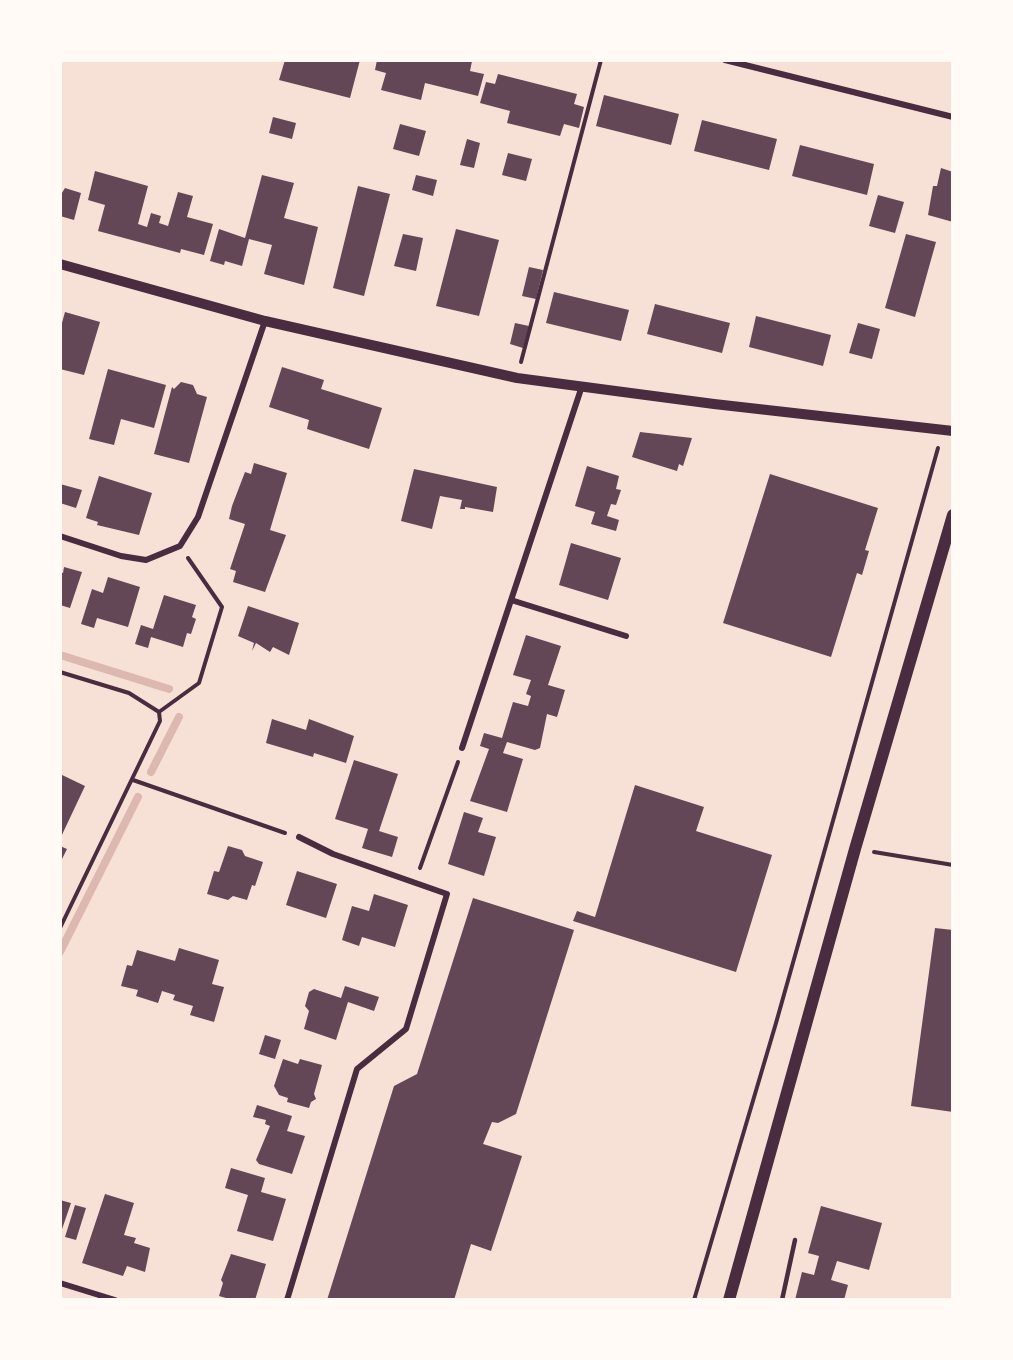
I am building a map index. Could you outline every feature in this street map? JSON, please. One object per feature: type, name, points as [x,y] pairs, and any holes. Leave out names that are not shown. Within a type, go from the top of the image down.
[{"type":"main road","points":[[729,1300],[855,849],[953,515]]},
{"type":"street","points":[[724,60],[953,117]]},
{"type":"street","points":[[60,264],[265,321],[517,378],[948,430]]},
{"type":"street","points":[[60,536],[121,556],[146,560],[180,546],[198,517],[265,321]]},
{"type":"street","points":[[462,748],[582,386]]},
{"type":"street","points":[[511,600],[626,636]]},
{"type":"street","points":[[287,1300],[357,1069],[406,1029],[447,894],[333,854],[299,837]]},
{"type":"street","points":[[60,1283],[116,1300]]},
{"type":"lane","points":[[782,1300],[795,1240]]},
{"type":"path","points":[[517,378],[601,60]]},
{"type":"path","points":[[694,1300],[780,1012],[948,430]]},
{"type":"path","points":[[159,712],[199,683],[222,607],[180,546]]},
{"type":"path","points":[[60,672],[129,693],[159,712]]},
{"type":"path","points":[[60,928],[133,780],[160,721],[159,712]]},
{"type":"path","points":[[415,883],[462,748]]},
{"type":"path","points":[[133,780],[299,837]]},
{"type":"path","points":[[855,849],[953,865]]},
{"type":"building","points":[[285,60],[360,60],[350,98],[279,80]]},
{"type":"building","points":[[377,60],[467,60],[472,61],[470,71],[484,74],[478,96],[425,83],[421,100],[381,90],[386,73],[375,70]]},
{"type":"building","points":[[498,74],[577,94],[574,104],[584,107],[579,128],[564,124],[560,136],[507,123],[510,111],[480,103],[486,82],[495,84]]},
{"type":"building","points":[[604,95],[679,114],[671,145],[596,126]]},
{"type":"building","points":[[273,117],[296,123],[292,139],[269,133]]},
{"type":"building","points":[[702,120],[777,139],[769,170],[694,151]]},
{"type":"building","points":[[400,124],[426,131],[419,156],[393,149]]},
{"type":"building","points":[[467,139],[480,143],[474,168],[460,165]]},
{"type":"building","points":[[800,145],[874,164],[867,195],[792,176]]},
{"type":"building","points":[[508,153],[532,159],[526,181],[502,175]]},
{"type":"building","points":[[941,168],[953,172],[953,222],[928,215],[933,186],[937,186]]},
{"type":"building","points":[[95,171],[148,186],[138,224],[147,227],[151,213],[161,216],[159,223],[168,226],[178,192],[193,196],[187,217],[213,224],[204,255],[181,249],[180,253],[98,231],[105,205],[88,200]]},
{"type":"building","points":[[262,175],[294,183],[284,218],[318,227],[304,285],[264,274],[272,245],[249,239],[242,266],[225,261],[224,265],[210,261],[219,229],[245,238]]},
{"type":"building","points":[[416,175],[437,180],[433,196],[412,190]]},
{"type":"building","points":[[358,186],[390,194],[364,296],[333,288]]},
{"type":"building","points":[[65,188],[81,193],[74,220],[60,216],[60,196]]},
{"type":"building","points":[[878,195],[904,202],[895,233],[869,226]]},
{"type":"building","points":[[456,229],[499,240],[479,316],[436,306]]},
{"type":"building","points":[[403,234],[423,238],[416,271],[394,266]]},
{"type":"building","points":[[906,234],[936,242],[915,317],[885,308]]},
{"type":"building","points":[[529,267],[543,270],[536,299],[522,296]]},
{"type":"building","points":[[554,292],[629,310],[621,341],[546,323]]},
{"type":"building","points":[[655,304],[730,323],[722,353],[647,334]]},
{"type":"building","points":[[65,312],[100,322],[84,375],[60,369],[60,330]]},
{"type":"building","points":[[756,316],[831,335],[823,366],[749,347]]},
{"type":"building","points":[[515,323],[529,326],[523,348],[510,344]]},
{"type":"building","points":[[858,323],[880,329],[872,359],[849,353]]},
{"type":"building","points":[[282,367],[324,380],[321,389],[382,408],[369,449],[307,429],[309,420],[269,407]]},
{"type":"building","points":[[108,369],[166,385],[154,428],[121,419],[114,445],[89,439]]},
{"type":"building","points":[[181,382],[193,385],[197,394],[207,397],[189,463],[154,454],[172,387],[174,389]]},
{"type":"building","points":[[640,432],[692,438],[683,466],[679,464],[677,471],[632,457]]},
{"type":"building","points":[[254,463],[287,473],[270,530],[286,535],[265,592],[233,582],[236,571],[230,569],[245,524],[229,519],[245,472],[251,474]]},
{"type":"building","points":[[587,466],[619,476],[616,489],[621,490],[616,505],[611,504],[607,516],[619,520],[616,531],[591,524],[595,512],[575,506]]},
{"type":"building","points":[[414,469],[497,487],[493,512],[465,507],[465,509],[460,509],[462,500],[440,496],[432,529],[401,521]]},
{"type":"building","points":[[770,474],[878,508],[865,550],[869,551],[862,575],[857,573],[831,657],[723,623]]},
{"type":"building","points":[[99,476],[152,493],[139,535],[97,525],[98,522],[86,518]]},
{"type":"building","points":[[60,484],[82,490],[76,508],[60,503]]},
{"type":"building","points":[[571,543],[621,558],[608,600],[559,585]]},
{"type":"building","points":[[64,567],[82,572],[70,608],[60,605],[60,572],[63,573]]},
{"type":"building","points":[[108,577],[140,587],[128,627],[97,618],[94,628],[81,624],[92,589],[103,593]]},
{"type":"building","points":[[164,595],[196,605],[192,617],[196,619],[191,634],[187,633],[183,647],[151,637],[148,648],[135,644],[141,625],[153,629]]},
{"type":"building","points":[[248,606],[299,623],[289,655],[273,647],[270,652],[256,643],[252,651],[254,643],[238,636]]},
{"type":"building","points":[[526,635],[561,646],[548,685],[565,690],[557,717],[547,714],[540,748],[535,750],[507,742],[503,753],[523,759],[507,812],[470,801],[489,749],[480,746],[484,733],[502,738],[513,702],[528,706],[531,696],[526,694],[531,680],[513,675]]},
{"type":"building","points":[[272,719],[306,730],[309,719],[354,736],[346,763],[314,753],[313,757],[266,743]]},
{"type":"building","points":[[354,760],[398,774],[379,831],[398,837],[392,857],[362,848],[368,829],[335,819]]},
{"type":"building","points":[[60,774],[85,786],[60,839]]},
{"type":"building","points":[[635,785],[704,807],[696,831],[772,855],[736,972],[573,921],[577,911],[595,917]]},
{"type":"building","points":[[464,812],[483,818],[478,832],[496,837],[484,876],[448,864]]},
{"type":"building","points":[[60,846],[67,849],[60,863]]},
{"type":"building","points":[[228,846],[242,850],[245,856],[263,862],[255,886],[252,885],[247,900],[233,896],[228,900],[207,894],[214,871],[219,872]]},
{"type":"building","points":[[297,871],[337,884],[326,918],[286,905]]},
{"type":"building","points":[[374,894],[408,905],[395,947],[362,937],[359,946],[342,940],[352,906],[369,911]]},
{"type":"building","points":[[473,898],[574,930],[516,1114],[498,1123],[492,1122],[483,1144],[522,1156],[491,1251],[471,1244],[454,1300],[327,1300],[394,1086],[417,1074]]},
{"type":"building","points":[[935,928],[953,930],[953,1112],[911,1106]]},
{"type":"building","points":[[179,948],[219,960],[212,984],[224,987],[214,1022],[190,1015],[193,1006],[173,1000],[175,995],[162,991],[158,1003],[136,996],[138,990],[121,986],[127,965],[132,966],[137,950],[175,961]]},
{"type":"building","points":[[345,986],[379,997],[374,1011],[348,1002],[336,1040],[304,1029],[309,1011],[305,1006],[309,992],[314,989],[341,998]]},
{"type":"building","points":[[265,1035],[281,1040],[275,1059],[259,1054]]},
{"type":"building","points":[[283,1059],[298,1064],[300,1059],[322,1065],[314,1094],[316,1099],[311,1102],[309,1108],[287,1102],[288,1098],[279,1095],[274,1086]]},
{"type":"building","points":[[257,1105],[292,1116],[287,1131],[305,1136],[292,1174],[259,1164],[256,1160],[270,1126],[265,1124],[266,1120],[253,1117]]},
{"type":"building","points":[[231,1168],[265,1178],[261,1192],[286,1199],[273,1241],[237,1231],[248,1195],[225,1188]]},
{"type":"building","points":[[105,1194],[134,1203],[124,1235],[136,1238],[134,1243],[150,1248],[145,1272],[127,1266],[123,1276],[82,1263]]},
{"type":"building","points":[[60,1200],[71,1203],[60,1235]]},
{"type":"building","points":[[75,1205],[86,1208],[76,1240],[65,1237]]},
{"type":"building","points":[[821,1206],[882,1223],[869,1270],[837,1261],[831,1280],[848,1285],[844,1300],[795,1300],[802,1272],[814,1275],[819,1256],[808,1253]]},
{"type":"building","points":[[231,1254],[266,1264],[255,1300],[233,1300],[219,1296],[223,1283],[221,1280]]},
{"type":"waterway","points":[[60,655],[169,689]]},
{"type":"waterway","points":[[151,772],[179,717]]},
{"type":"waterway","points":[[60,952],[138,797]]}]
